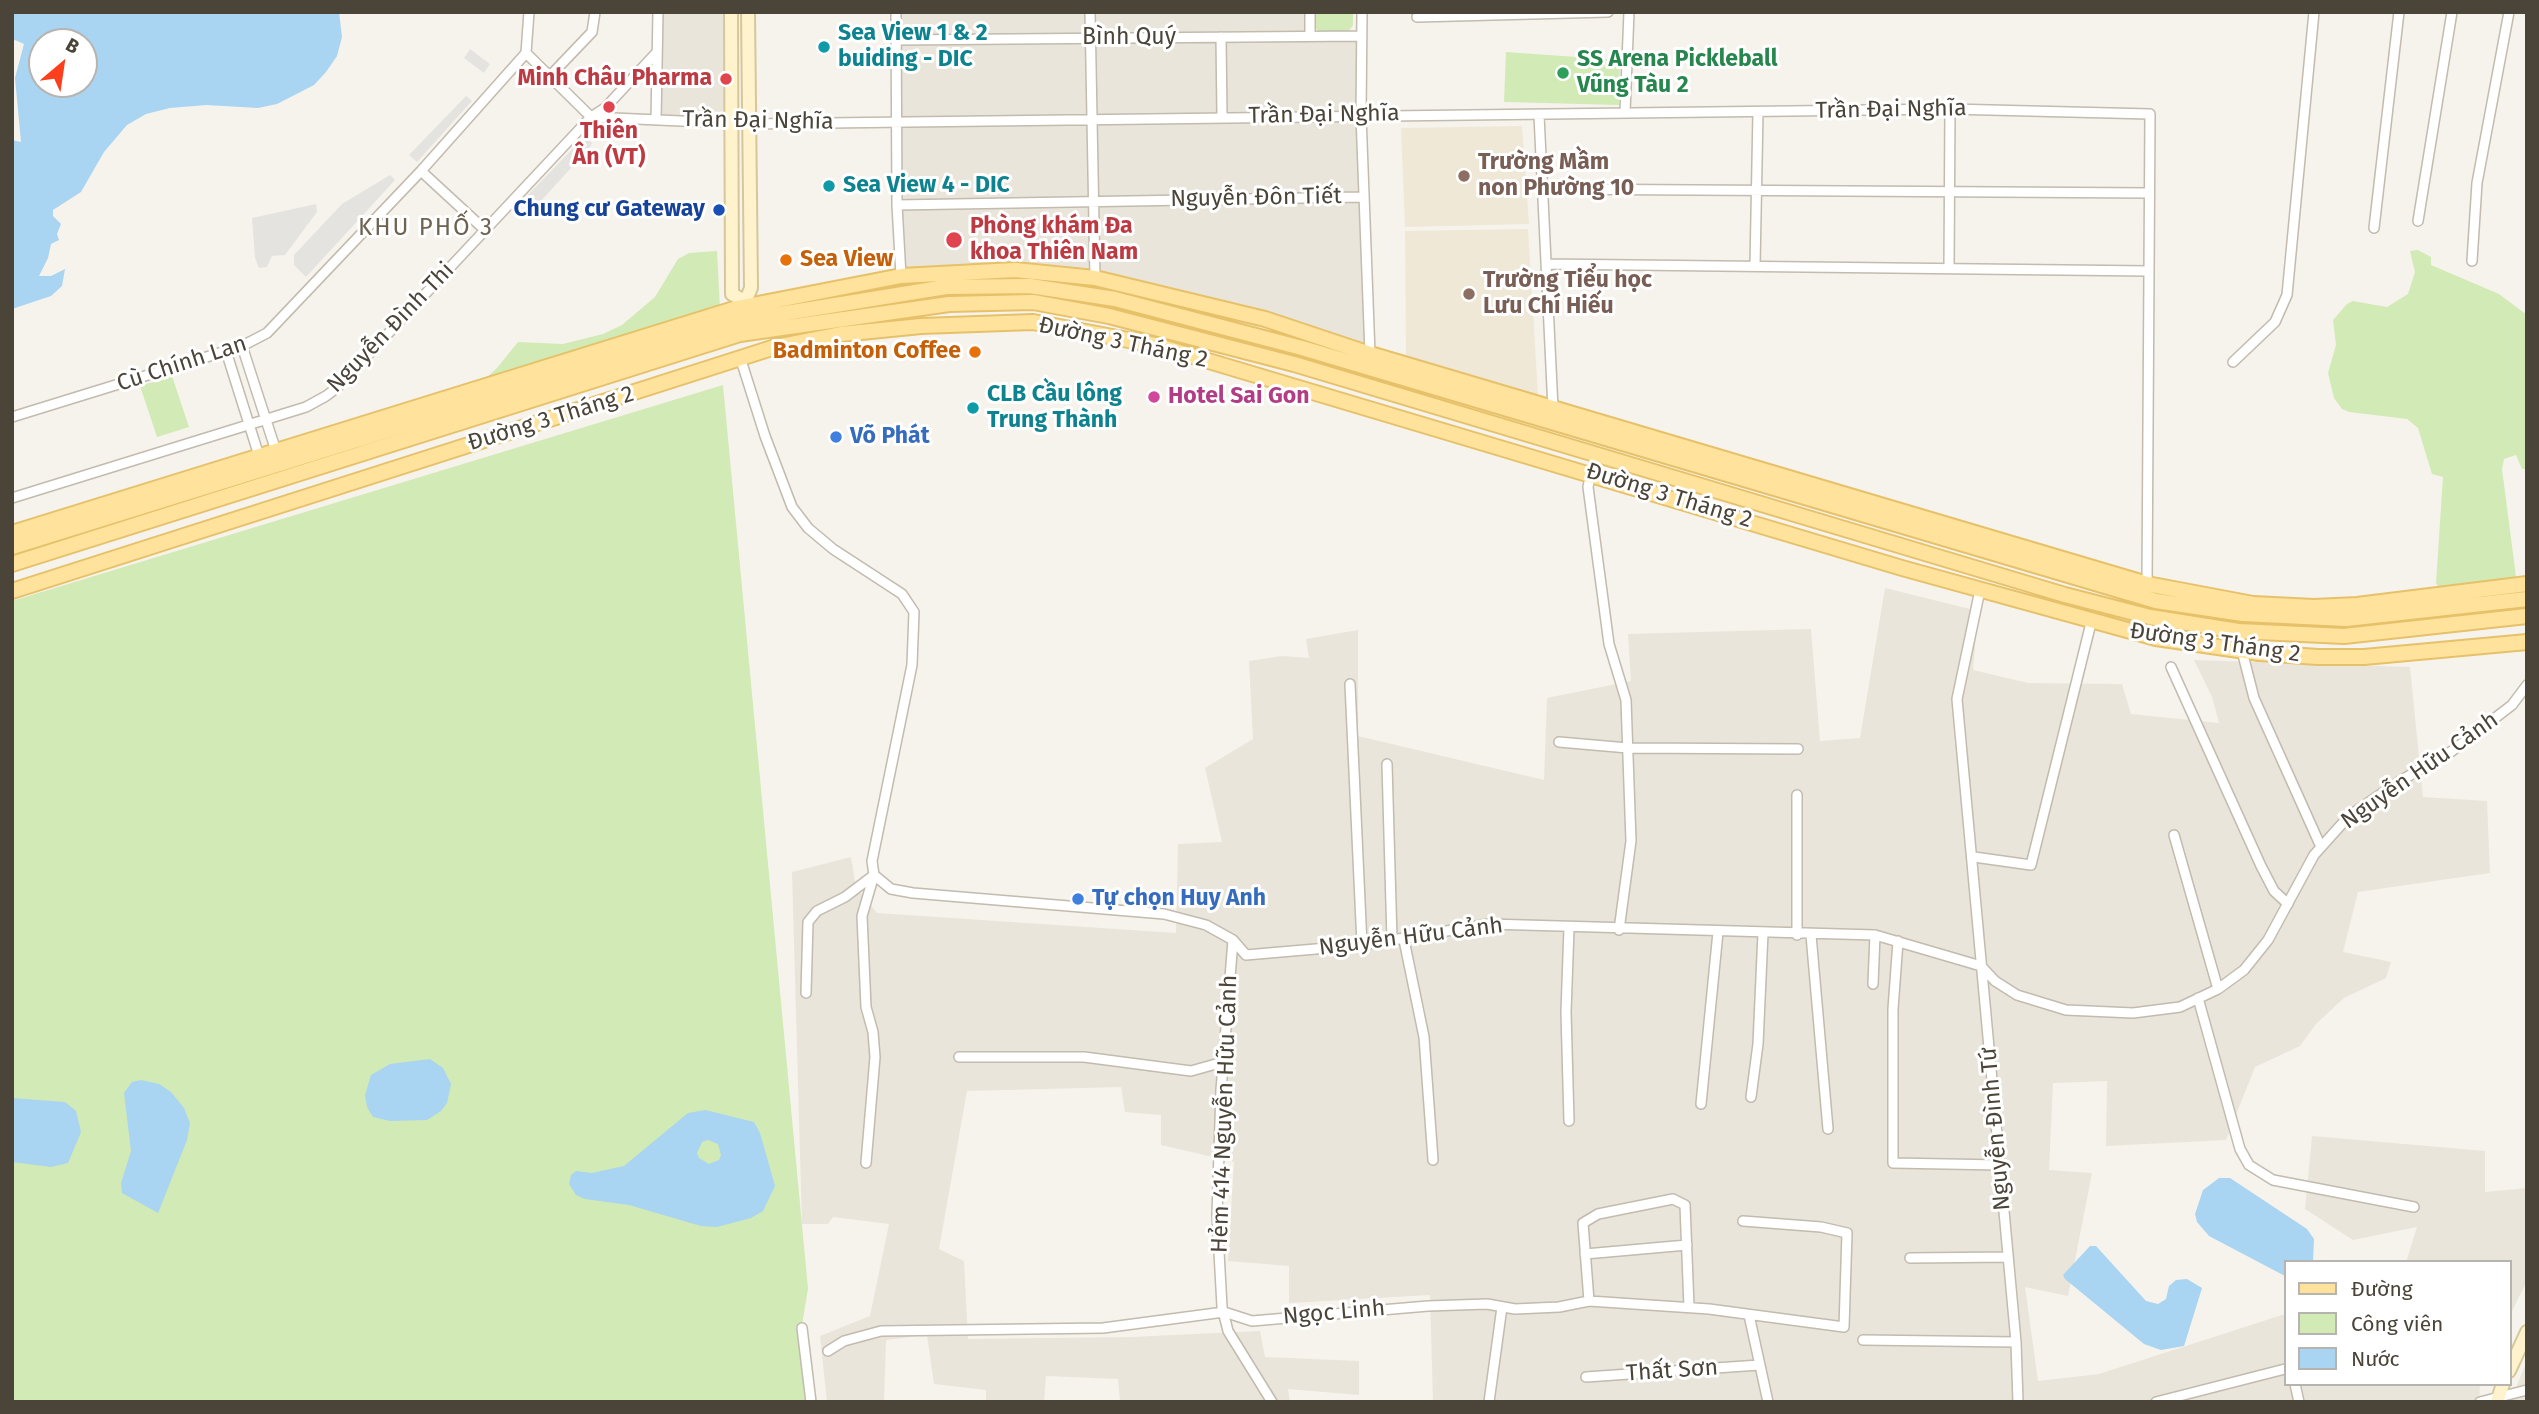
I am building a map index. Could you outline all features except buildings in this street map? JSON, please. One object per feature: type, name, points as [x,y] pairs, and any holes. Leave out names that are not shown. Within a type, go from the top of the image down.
[{"type":"main road","points":[[731,12],[732,294],[743,315]]},
{"type":"main road","points":[[740,357],[743,315],[751,288],[748,12]]},
{"type":"main road","name":"Đường 3 Tháng 2","points":[[12,547],[278,457],[743,315],[901,276],[985,269],[1066,272],[1265,319],[1368,361]]},
{"type":"main road","name":"Đường 3 Tháng 2","points":[[12,564],[743,315],[946,287],[1030,286],[1115,299],[1368,361],[2147,584],[2253,604],[2314,607],[2357,605],[2527,584]]},
{"type":"main road","name":"Đường 3 Tháng 2","points":[[743,315],[842,317],[914,308],[1033,302],[1109,316],[1294,364],[2064,595],[2150,617],[2238,631],[2344,636],[2527,616]]},
{"type":"main road","points":[[999,303],[1000,321]]},
{"type":"main road","points":[[913,327],[914,308]]},
{"type":"main road","points":[[842,317],[850,333]]},
{"type":"main road","name":"Đường 3 Tháng 2","points":[[12,591],[740,357],[804,340],[850,333],[1000,321],[1060,326],[1155,345],[2091,623],[2156,638],[2293,656],[2364,657],[2527,642]]},
{"type":"main road","name":"Đường 3 Tháng 2","points":[[1610,432],[2156,601],[2243,614],[2346,619],[2527,600]]},
{"type":"main road","points":[[1555,462],[1559,443]]},
{"type":"main road","name":"Đường 3 Tháng 2","points":[[12,533],[262,463]]},
{"type":"main road","points":[[2511,1367],[2527,1332]]},
{"type":"street","points":[[529,12],[526,53],[591,117]]},
{"type":"street","points":[[550,76],[592,32],[595,12]]},
{"type":"street","points":[[656,120],[657,12]]},
{"type":"street","points":[[896,12],[897,205],[901,276]]},
{"type":"street","points":[[1090,12],[1091,200],[1095,278]]},
{"type":"street","points":[[1310,12],[1310,36]]},
{"type":"street","points":[[1362,12],[1361,115],[1368,361]]},
{"type":"street","points":[[1417,16],[1608,12]]},
{"type":"street","points":[[1625,112],[1629,12]]},
{"type":"street","points":[[2234,362],[2275,322],[2287,295],[2314,12]]},
{"type":"street","points":[[2374,228],[2399,12]]},
{"type":"street","points":[[2417,221],[2452,12]]},
{"type":"street","points":[[2472,261],[2477,183],[2509,12]]},
{"type":"street","name":"Bình Quý","points":[[896,40],[1361,36]]},
{"type":"street","points":[[1221,37],[1222,116]]},
{"type":"street","name":"Nguyễn Đình Thi","points":[[12,498],[306,407],[338,387],[591,117],[605,108],[657,52]]},
{"type":"street","name":"Cù Chính Lan","points":[[12,416],[242,346],[259,338],[277,324],[421,171],[526,53]]},
{"type":"street","points":[[1949,268],[1950,109]]},
{"type":"street","name":"Trần Đại Nghĩa","points":[[591,117],[748,124],[1950,109],[2150,114],[2149,192]]},
{"type":"street","points":[[1755,266],[1758,112]]},
{"type":"street","points":[[1539,115],[1553,416]]},
{"type":"street","points":[[421,171],[485,230]]},
{"type":"street","points":[[1543,189],[2149,192],[2147,584]]},
{"type":"street","name":"Nguyễn Đôn Tiết","points":[[897,205],[1363,197]]},
{"type":"street","points":[[1546,264],[2149,271]]},
{"type":"street","points":[[242,346],[278,457]]},
{"type":"street","points":[[226,351],[262,463]]},
{"type":"street","points":[[740,357],[765,436],[792,507],[808,528],[833,549],[902,594],[914,612],[912,664],[872,861],[874,875],[862,916],[866,1007],[873,1032],[875,1057],[866,1163]]},
{"type":"street","points":[[1591,473],[1588,487],[1609,644],[1626,700],[1631,841],[1619,930]]},
{"type":"street","name":"Nguyễn Đình Tứ","points":[[1980,590],[1957,699],[1974,857],[1981,966],[2016,1342],[2018,1402]]},
{"type":"street","points":[[1974,857],[2031,865],[2091,623]]},
{"type":"street","points":[[2242,651],[2254,698],[2321,848]]},
{"type":"street","points":[[2171,667],[2261,866],[2274,891],[2288,904]]},
{"type":"street","points":[[1350,684],[1362,945]]},
{"type":"street","name":"Nguyễn Hữu Cảnh","points":[[874,875],[891,889],[913,893],[1164,914],[1206,925],[1233,940],[1246,954],[1404,940],[1489,924],[1619,930],[1875,935],[1981,966],[1995,981],[2017,995],[2066,1010],[2133,1013],[2180,1007],[2218,989],[2244,970],[2268,940],[2321,848],[2349,816],[2400,781],[2452,751],[2512,705],[2527,685]]},
{"type":"street","points":[[1559,742],[1628,748],[1798,749]]},
{"type":"street","points":[[1387,764],[1392,940]]},
{"type":"street","points":[[1797,795],[1797,935]]},
{"type":"street","points":[[2174,835],[2218,989]]},
{"type":"street","points":[[806,993],[808,922],[817,911],[845,897],[874,875]]},
{"type":"street","points":[[1569,928],[1566,1012],[1569,1121]]},
{"type":"street","points":[[1701,1104],[1718,932]]},
{"type":"street","points":[[1751,1097],[1758,1044],[1763,933]]},
{"type":"street","points":[[1811,935],[1828,1129]]},
{"type":"street","points":[[1873,984],[1875,935]]},
{"type":"street","name":"Hẻm 414 Nguyễn Hữu Cảnh","points":[[1233,940],[1223,1062],[1217,1215],[1224,1312],[1228,1331],[1272,1402]]},
{"type":"street","points":[[1404,940],[1424,1037],[1433,1160]]},
{"type":"street","points":[[1898,941],[1893,1009],[1893,1163],[2000,1165]]},
{"type":"street","points":[[2198,998],[2240,1149],[2249,1165],[2273,1180],[2414,1207]]},
{"type":"street","points":[[959,1057],[1084,1057],[1191,1071],[1223,1062]]},
{"type":"street","points":[[1589,1301],[1583,1223],[1598,1214],[1672,1199],[1685,1205],[1689,1307]]},
{"type":"street","name":"Ngọc Linh","points":[[828,1351],[844,1340],[881,1331],[1103,1328],[1224,1312],[1252,1321],[1428,1306],[1487,1304],[1502,1307],[1559,1307],[1589,1301],[1689,1307],[1843,1326],[1847,1233],[1821,1227],[1743,1221]]},
{"type":"street","points":[[1585,1254],[1687,1245]]},
{"type":"street","points":[[1910,1258],[2008,1257]]},
{"type":"street","points":[[1489,1402],[1502,1307]]},
{"type":"street","points":[[1749,1315],[1768,1402]]},
{"type":"street","points":[[802,1328],[811,1402]]},
{"type":"street","points":[[1863,1340],[2016,1342]]},
{"type":"street","name":"Thất Sơn","points":[[1586,1377],[1759,1366]]},
{"type":"street","points":[[2155,1402],[2183,1399],[2284,1369]]},
{"type":"street","points":[[2480,1402],[2499,1394],[2527,1390]]},
{"type":"shaded area","points":[[658,12],[731,12],[731,117],[656,120]]},
{"type":"shaded area","points":[[896,12],[1310,12],[1310,36],[1361,36],[1370,354],[1066,272],[901,276]]},
{"type":"shaded area","points":[[470,49],[490,64],[484,73],[464,58]]},
{"type":"shaded area","points":[[466,96],[472,101],[417,162],[409,155]]},
{"type":"shaded area","name":"Trường Mầm non Phường 10","points":[[1522,126],[1529,224],[1405,227],[1401,128]]},
{"type":"shaded area","points":[[585,136],[592,143],[590,147],[531,212],[522,201]]},
{"type":"shaded area","points":[[390,175],[395,180],[306,277],[294,265],[294,255],[342,204]]},
{"type":"shaded area","points":[[316,204],[317,212],[285,255],[272,256],[267,267],[259,268],[255,258],[252,218]]},
{"type":"shaded area","name":"Trường Tiểu học Lưu Chí Hiếu","points":[[1528,229],[1538,395],[1406,357],[1405,231]]},
{"type":"shaded area","points":[[1885,588],[1978,611],[1973,670],[2028,683],[2122,684],[2131,714],[2219,723],[2212,697],[2194,660],[2410,667],[2423,797],[2487,801],[2490,873],[2358,892],[2343,952],[2391,962],[2386,978],[2344,998],[2316,1024],[2300,1046],[2255,1067],[2226,1140],[2106,1146],[2107,1081],[2053,1083],[2049,1170],[2092,1173],[2068,1296],[2025,1287],[2038,1381],[2099,1374],[2284,1314],[2284,1386],[2480,1386],[2479,1402],[1433,1402],[1430,1295],[1289,1303],[1289,1266],[1228,1261],[1234,1162],[1161,1145],[1161,1115],[1125,1112],[1121,1087],[967,1091],[939,1249],[964,1261],[968,1339],[1131,1337],[1260,1331],[1265,1357],[1359,1361],[1359,1395],[1288,1389],[1290,1402],[1120,1402],[1118,1379],[1046,1376],[1044,1402],[986,1402],[986,1390],[934,1384],[927,1335],[886,1340],[884,1402],[827,1402],[820,1336],[870,1316],[889,1224],[833,1217],[828,1224],[802,1224],[792,872],[851,857],[856,887],[877,913],[1176,933],[1178,844],[1222,842],[1205,768],[1253,739],[1249,661],[1282,656],[1309,658],[1306,639],[1358,630],[1358,736],[1544,780],[1547,698],[1631,681],[1628,634],[1811,629],[1820,741],[1860,738]]},
{"type":"shaded area","points":[[2312,1136],[2485,1151],[2485,1192],[2527,1188],[2527,1281],[2511,1313],[2511,1260],[2407,1260],[2417,1227],[2353,1240],[2305,1209]]},
{"type":"shaded area","points":[[2527,1361],[2527,1402],[2512,1402],[2517,1385]]},
{"type":"green space","points":[[1314,12],[1353,12],[1353,25],[1348,32],[1320,33],[1314,26]]},
{"type":"green space","name":"SS Arena Pickleball Vũng Tàu 2","points":[[1506,52],[1620,60],[1619,105],[1504,102]]},
{"type":"green space","points":[[2418,250],[2431,257],[2431,265],[2499,294],[2527,315],[2527,469],[2522,469],[2516,455],[2504,459],[2502,469],[2516,577],[2440,589],[2436,583],[2443,477],[2432,474],[2418,428],[2407,419],[2349,412],[2342,409],[2334,398],[2328,373],[2336,345],[2333,320],[2353,301],[2387,307],[2408,294],[2415,272],[2410,251]]},
{"type":"green space","points":[[717,251],[720,309],[473,390],[497,368],[518,342],[563,344],[603,334],[622,325],[655,297],[678,259],[689,253]]},
{"type":"green space","points":[[172,376],[189,427],[157,437],[140,386]]},
{"type":"green space","points":[[723,385],[808,1289],[802,1325],[810,1402],[12,1402],[12,601]]},
{"type":"water","points":[[12,12],[339,12],[342,37],[337,56],[314,85],[277,104],[258,108],[206,105],[170,108],[146,114],[127,125],[104,152],[81,192],[53,210],[53,216],[61,224],[57,234],[59,240],[51,244],[48,258],[39,276],[51,276],[65,269],[62,286],[51,296],[12,309],[12,140],[21,142],[15,78],[24,44],[15,40],[12,42]]},
{"type":"water","points":[[430,1059],[443,1068],[451,1084],[447,1103],[441,1111],[427,1120],[390,1121],[373,1117],[367,1107],[365,1095],[371,1075],[390,1064]]},
{"type":"water","points":[[141,1080],[159,1084],[171,1092],[184,1108],[190,1123],[187,1140],[158,1213],[122,1193],[121,1183],[131,1151],[124,1093],[132,1082]]},
{"type":"water","points":[[12,1098],[65,1102],[76,1111],[81,1132],[68,1163],[51,1167],[12,1162]]},
{"type":"water","points":[[705,1110],[754,1122],[760,1133],[775,1186],[763,1211],[751,1218],[717,1227],[701,1226],[629,1205],[585,1199],[576,1195],[569,1184],[571,1175],[576,1171],[592,1173],[624,1166],[688,1113]],"holes":[[[708,1140],[718,1144],[721,1155],[719,1160],[709,1164],[699,1158],[697,1153],[702,1142]]]},
{"type":"water","points":[[2219,1178],[2230,1178],[2307,1229],[2314,1239],[2313,1260],[2284,1260],[2284,1275],[2209,1236],[2197,1222],[2195,1214],[2203,1190]]},
{"type":"water","points":[[2090,1246],[2096,1246],[2146,1301],[2158,1304],[2166,1299],[2169,1286],[2176,1280],[2187,1279],[2202,1288],[2184,1346],[2161,1350],[2144,1344],[2065,1279],[2063,1275]]},
{"type":"place","name":"Sea View 1 & 2 buiding - DIC","points":[[824,47]]},
{"type":"place","name":"SS Arena Pickleball Vũng Tàu 2","points":[[1563,73]]},
{"type":"place","name":"Minh Châu Pharma","points":[[726,79]]},
{"type":"place","name":"Thiên Ân (VT)","points":[[609,107]]},
{"type":"place","name":"Trường Mầm non Phường 10","points":[[1464,176]]},
{"type":"place","name":"Sea View 4 - DIC","points":[[829,186]]},
{"type":"place","name":"Chung cư Gateway","points":[[719,210]]},
{"type":"place","name":"Phòng khám Đa khoa Thiên Nam","points":[[954,240]]},
{"type":"place","name":"Sea View","points":[[786,260]]},
{"type":"place","name":"Trường Tiểu học Lưu Chí Hiếu","points":[[1469,294]]},
{"type":"place","name":"Badminton Coffee","points":[[975,352]]},
{"type":"place","name":"Hotel Sai Gon","points":[[1154,397]]},
{"type":"place","name":"CLB Cầu lông Trung Thành","points":[[973,408]]},
{"type":"place","name":"Võ Phát","points":[[836,437]]},
{"type":"place","name":"Tự chọn Huy Anh","points":[[1078,899]]},
{"type":"district","name":"KHU PHỐ 3","points":[[426,228]]}]
